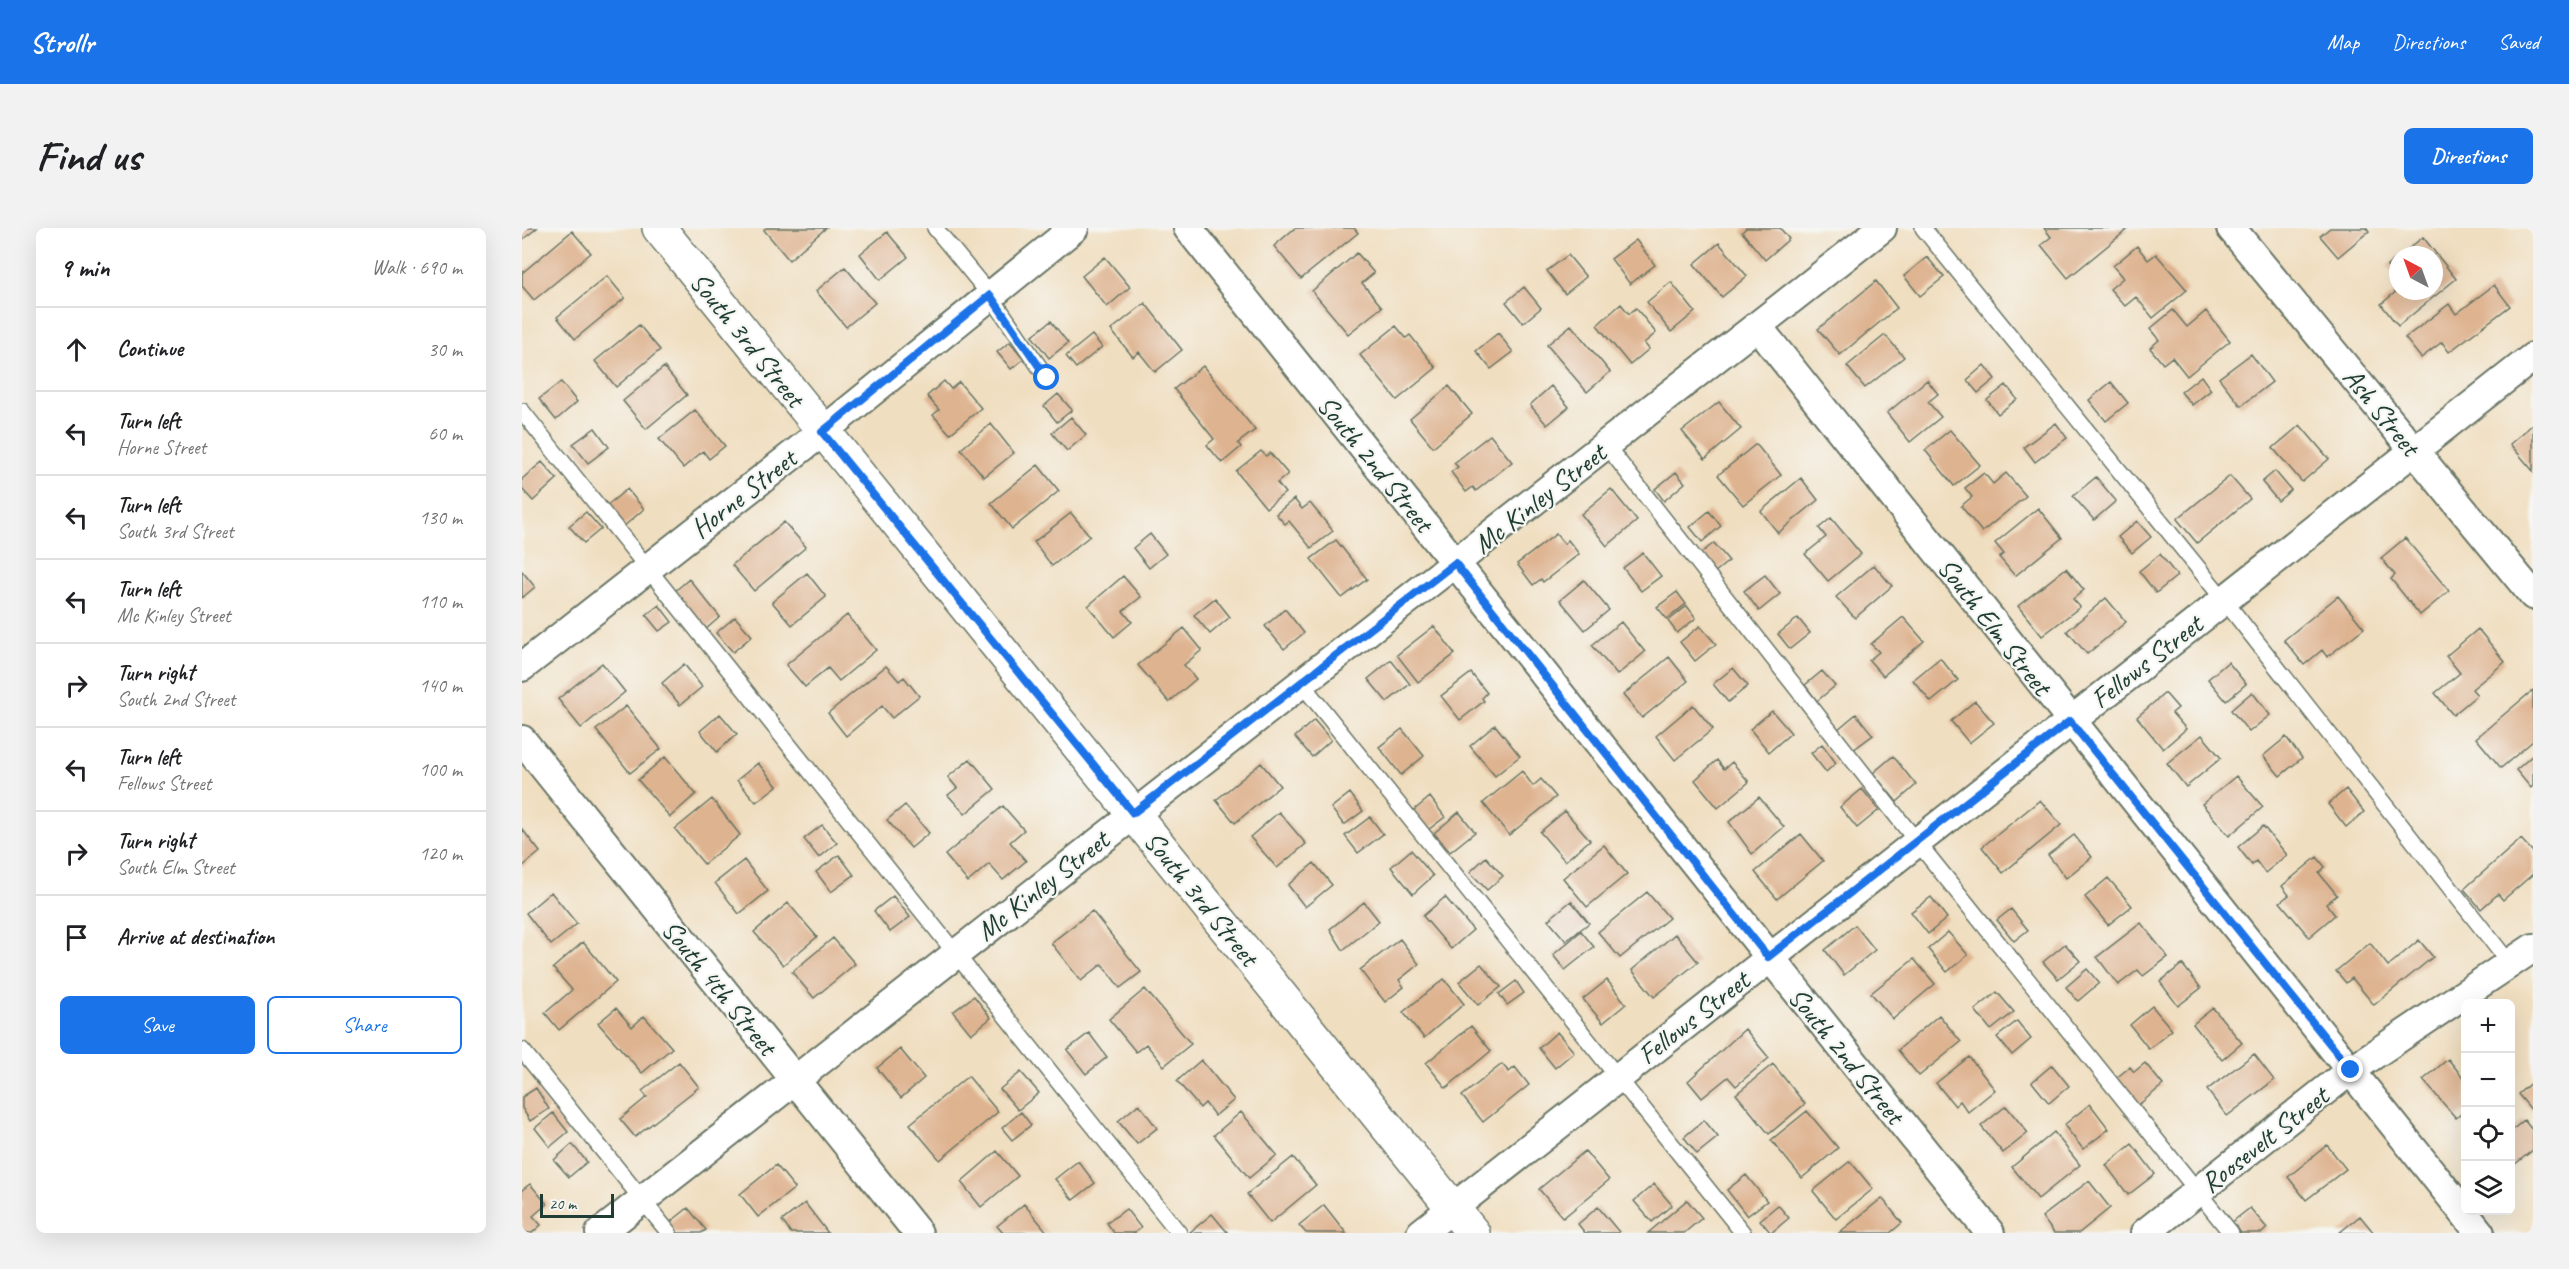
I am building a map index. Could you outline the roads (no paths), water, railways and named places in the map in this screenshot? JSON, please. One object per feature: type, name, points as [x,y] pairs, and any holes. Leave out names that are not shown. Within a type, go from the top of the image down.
[{"type":"street","name":"South 3rd Street","points":[[659,228],[1473,1233]]},
{"type":"street","name":"Horne Street","points":[[522,666],[822,432],[1074,228]]},
{"type":"street","name":"South 2nd Street","points":[[1188,228],[1990,1233]]},
{"type":"street","name":"Mc Kinley Street","points":[[600,1233],[1882,228]]},
{"type":"street","name":"Ash Street","points":[[2231,228],[2533,595]]},
{"type":"street","name":"South Elm Street","points":[[1758,327],[2480,1233]]},
{"type":"street","name":"Fellows Street","points":[[1421,1233],[1768,957],[2533,357]]},
{"type":"street","name":"South 4th Street","points":[[522,740],[918,1233]]},
{"type":"street","name":"Roosevelt Street","points":[[2145,1233],[2351,1070],[2533,948]]},
{"type":"lane","points":[[935,228],[990,295],[1047,378]]},
{"type":"lane","points":[[1923,228],[2224,600],[2510,964]]},
{"type":"lane","points":[[522,411],[957,952],[1179,1233]]},
{"type":"lane","points":[[1606,445],[1916,841],[2231,1233]]},
{"type":"lane","points":[[1302,683],[1616,1078],[1743,1233]]},
{"type":"lane","points":[[522,1050],[669,1233]]}]
